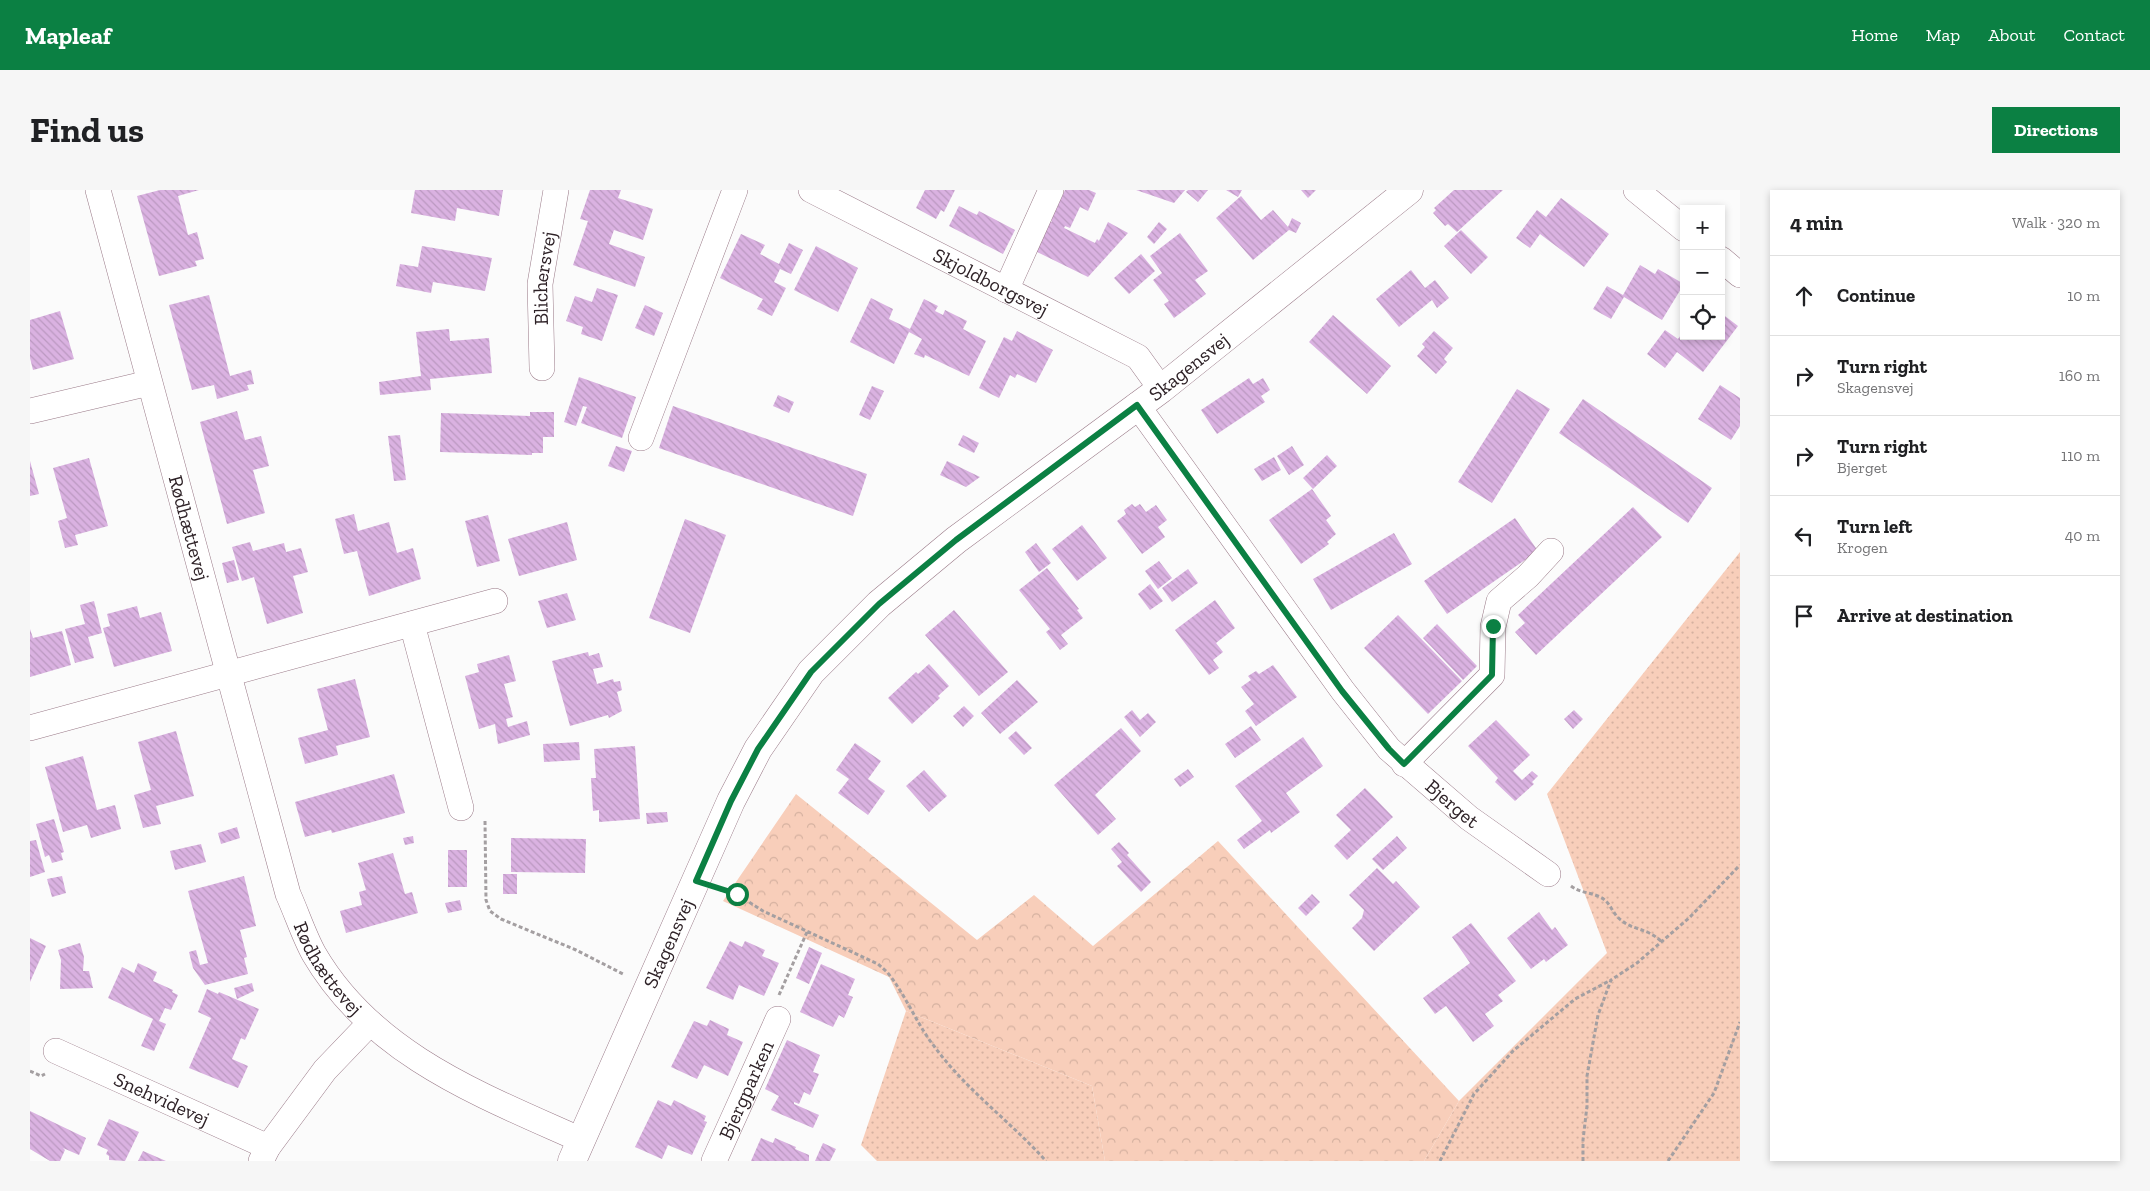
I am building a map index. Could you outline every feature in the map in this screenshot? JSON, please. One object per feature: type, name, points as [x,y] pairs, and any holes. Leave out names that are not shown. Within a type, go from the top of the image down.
[{"type":"street","name":"Rødhættevej","points":[[98,190],[149,383],[230,673],[288,894],[314,953],[341,993],[370,1023],[404,1051],[458,1085],[577,1150]]},
{"type":"street","name":"Blichersvej","points":[[542,368],[540,284],[556,190]]},
{"type":"street","points":[[641,438],[735,190]]},
{"type":"street","name":"Skjoldborgsvej","points":[[811,190],[1138,356],[1161,389]]},
{"type":"street","points":[[1006,290],[1051,190]]},
{"type":"street","name":"Skagensvej","points":[[577,1150],[731,801],[758,749],[811,672],[879,604],[956,540],[1161,389],[1408,190]]},
{"type":"street","points":[[1636,190],[1680,226]]},
{"type":"street","points":[[1725,262],[1740,275]]},
{"type":"street","points":[[30,412],[149,383]]},
{"type":"street","name":"Bjerget","points":[[1137,405],[1342,691],[1389,749],[1404,764],[1469,818],[1548,874]]},
{"type":"street","points":[[1404,764],[1492,675],[1493,626],[1498,602],[1528,576],[1551,551]]},
{"type":"street","points":[[30,728],[495,601]]},
{"type":"street","points":[[412,624],[461,808]]},
{"type":"street","name":"Bjergparken","points":[[714,1161],[778,1019]]},
{"type":"street","name":"Snehvidevej","points":[[56,1050],[264,1154],[325,1070],[370,1023]]},
{"type":"path","points":[[461,808],[485,810],[486,900],[490,911],[501,919],[576,950],[648,987]]},
{"type":"path","points":[[1440,1161],[1474,1094],[1514,1051],[1575,998],[1611,980],[1637,963],[1689,918],[1740,865]]},
{"type":"path","points":[[1548,874],[1552,871],[1580,892],[1599,896],[1610,904],[1618,918],[1627,925],[1652,932],[1662,942]]},
{"type":"path","points":[[696,881],[733,892],[763,911],[878,964],[898,985],[934,1046],[976,1094],[1021,1133],[1046,1161]]},
{"type":"path","points":[[778,1019],[775,1004],[808,932]]},
{"type":"path","points":[[1582,1161],[1582,1140],[1587,1106],[1587,1076],[1598,1015],[1611,980]]},
{"type":"path","points":[[1668,1161],[1714,1093],[1740,1022]]},
{"type":"green space","points":[[1740,552],[1740,1161],[1424,1161],[1459,1101],[1607,953],[1547,794]]},
{"type":"green space","points":[[796,794],[977,940],[1034,895],[1093,946],[1218,841],[1459,1101],[1424,1161],[1105,1161],[1092,1086],[906,1011],[889,977],[723,901]]},
{"type":"green space","points":[[906,1011],[1092,1086],[1105,1161],[877,1161],[861,1145]]},
{"type":"building","points":[[160,190],[199,190],[178,196],[188,235],[197,232],[204,259],[195,261],[197,266],[159,276],[137,196]]},
{"type":"building","points":[[415,190],[503,190],[499,216],[457,208],[455,221],[411,213]]},
{"type":"building","points":[[590,190],[621,190],[618,198],[653,209],[643,240],[614,230],[609,244],[645,257],[635,287],[573,265],[588,221],[580,219]]},
{"type":"building","points":[[925,190],[955,190],[944,212],[941,210],[936,219],[916,208]]},
{"type":"building","points":[[1065,190],[1089,190],[1096,193],[1088,211],[1080,207],[1070,228],[1065,226],[1064,228],[1095,243],[1097,239],[1099,241],[1108,222],[1128,233],[1088,277],[1029,248],[1044,218],[1052,222],[1051,218]]},
{"type":"building","points":[[1136,190],[1185,190],[1174,203]]},
{"type":"building","points":[[1188,190],[1208,190],[1198,202],[1186,192]]},
{"type":"building","points":[[1226,190],[1242,190],[1238,197]]},
{"type":"building","points":[[1301,190],[1316,190],[1308,198]]},
{"type":"building","points":[[1454,190],[1503,190],[1457,232],[1448,224],[1445,226],[1433,213],[1436,210],[1434,208]]},
{"type":"building","points":[[1241,196],[1261,220],[1273,210],[1288,227],[1292,218],[1301,223],[1296,233],[1289,230],[1253,260],[1216,218]]},
{"type":"building","points":[[1561,198],[1609,234],[1584,267],[1540,234],[1530,248],[1516,238],[1537,210],[1546,217]]},
{"type":"building","points":[[959,206],[977,215],[979,211],[1015,230],[1003,254],[949,226]]},
{"type":"building","points":[[1159,222],[1167,229],[1154,244],[1147,237]]},
{"type":"building","points":[[1461,230],[1488,257],[1471,274],[1444,246]]},
{"type":"building","points":[[1180,233],[1208,271],[1195,280],[1206,294],[1174,318],[1164,304],[1169,301],[1153,280],[1162,273],[1150,256]]},
{"type":"building","points":[[741,234],[765,245],[760,254],[779,264],[789,243],[803,250],[791,274],[780,269],[774,282],[786,288],[772,316],[757,309],[763,299],[720,278]]},
{"type":"building","points":[[422,246],[492,258],[485,291],[433,282],[431,293],[396,286],[400,264],[418,267]]},
{"type":"building","points":[[816,246],[858,268],[838,312],[794,290]]},
{"type":"building","points":[[1141,254],[1155,271],[1129,294],[1114,278]]},
{"type":"building","points":[[1640,265],[1655,274],[1658,269],[1680,282],[1680,291],[1662,320],[1624,297],[1611,319],[1593,309],[1607,286],[1623,295]]},
{"type":"building","points":[[1411,270],[1425,288],[1435,280],[1449,298],[1437,308],[1432,300],[1399,327],[1376,299]]},
{"type":"building","points":[[597,288],[618,295],[602,341],[581,334],[583,327],[566,321],[575,296],[592,302]]},
{"type":"building","points":[[209,295],[230,376],[251,370],[254,384],[247,385],[249,390],[217,399],[214,385],[192,390],[169,305]]},
{"type":"building","points":[[871,298],[893,309],[889,319],[910,329],[924,299],[938,306],[935,311],[943,315],[945,310],[967,321],[963,329],[986,341],[969,376],[925,355],[924,358],[914,354],[922,339],[909,332],[894,364],[850,342]]},
{"type":"building","points":[[645,305],[663,313],[654,336],[635,328]]},
{"type":"building","points":[[60,311],[74,359],[33,370],[30,358],[30,320]]},
{"type":"building","points":[[1333,315],[1391,366],[1367,394],[1309,342]]},
{"type":"building","points":[[1725,316],[1738,326],[1703,372],[1677,352],[1665,368],[1647,354],[1665,330],[1678,339],[1680,336],[1680,340],[1725,340]]},
{"type":"building","points":[[449,329],[450,341],[489,338],[492,373],[430,379],[431,390],[380,395],[379,382],[421,376],[416,332]]},
{"type":"building","points":[[1017,331],[1053,350],[1036,383],[1017,374],[1015,378],[1010,375],[999,398],[979,388],[1004,337],[1012,341]]},
{"type":"building","points":[[1434,331],[1453,348],[1444,359],[1447,362],[1436,374],[1417,356],[1425,347],[1422,344]]},
{"type":"building","points":[[579,377],[636,397],[622,438],[581,423],[587,407],[583,406],[576,426],[564,422]]},
{"type":"building","points":[[1249,378],[1253,384],[1263,378],[1270,390],[1261,396],[1265,402],[1217,434],[1201,410]]},
{"type":"building","points":[[1720,385],[1740,398],[1740,426],[1731,440],[1698,419]]},
{"type":"building","points":[[872,386],[884,391],[870,420],[859,415]]},
{"type":"building","points":[[1517,389],[1550,409],[1492,503],[1458,482]]},
{"type":"building","points":[[778,395],[794,402],[789,413],[773,406]]},
{"type":"building","points":[[1583,399],[1712,488],[1688,523],[1559,433]]},
{"type":"building","points":[[673,406],[867,474],[853,516],[659,448]]},
{"type":"building","points":[[237,411],[245,440],[261,436],[269,466],[253,470],[265,513],[227,524],[200,422]]},
{"type":"building","points":[[530,412],[554,412],[554,437],[543,437],[543,453],[532,453],[532,455],[440,452],[441,413],[530,416]]},
{"type":"building","points":[[400,435],[406,480],[394,481],[388,436]]},
{"type":"building","points":[[963,435],[979,443],[974,453],[958,445]]},
{"type":"building","points":[[616,446],[632,451],[624,472],[608,466]]},
{"type":"building","points":[[1292,446],[1304,465],[1289,475],[1277,456]]},
{"type":"building","points":[[1327,455],[1337,466],[1313,489],[1303,478]]},
{"type":"building","points":[[1274,457],[1281,470],[1262,481],[1254,469]]},
{"type":"building","points":[[89,458],[108,526],[75,535],[78,545],[65,548],[58,521],[67,518],[53,468]]},
{"type":"building","points":[[30,461],[39,494],[30,496]]},
{"type":"building","points":[[947,461],[980,477],[966,487],[940,475]]},
{"type":"building","points":[[1312,489],[1331,516],[1326,520],[1336,534],[1327,542],[1329,544],[1301,564],[1269,520]]},
{"type":"building","points":[[1132,504],[1135,507],[1140,504],[1146,512],[1156,505],[1167,520],[1158,527],[1165,537],[1142,554],[1117,521],[1126,514],[1124,510]]},
{"type":"building","points":[[1633,507],[1662,537],[1536,655],[1515,632],[1525,623],[1518,615]]},
{"type":"building","points":[[354,514],[358,531],[389,522],[397,553],[413,548],[421,579],[369,596],[357,551],[344,554],[335,519]]},
{"type":"building","points":[[488,515],[500,561],[477,567],[465,521]]},
{"type":"building","points":[[1515,518],[1538,551],[1447,614],[1424,581]]},
{"type":"building","points":[[685,519],[726,535],[690,633],[649,618]]},
{"type":"building","points":[[567,522],[577,560],[519,576],[508,539]]},
{"type":"building","points":[[1082,525],[1107,558],[1077,581],[1052,549]]},
{"type":"building","points":[[1394,533],[1412,564],[1331,610],[1313,579]]},
{"type":"building","points":[[250,542],[253,551],[284,543],[286,552],[301,548],[308,572],[293,576],[303,613],[267,624],[254,577],[242,581],[232,547]]},
{"type":"building","points":[[1036,543],[1051,563],[1039,572],[1025,552]]},
{"type":"building","points":[[234,560],[239,580],[227,583],[222,563]]},
{"type":"building","points":[[1159,561],[1172,578],[1158,589],[1145,571]]},
{"type":"building","points":[[1047,568],[1079,609],[1077,610],[1083,618],[1061,635],[1068,644],[1060,650],[1046,632],[1050,629],[1019,590]]},
{"type":"building","points":[[1188,569],[1198,583],[1172,602],[1162,588]]},
{"type":"building","points":[[1150,584],[1163,601],[1150,610],[1138,594]]},
{"type":"building","points":[[567,593],[576,620],[547,628],[538,601]]},
{"type":"building","points":[[1215,600],[1235,628],[1216,643],[1223,652],[1213,660],[1219,668],[1209,675],[1175,630]]},
{"type":"building","points":[[94,601],[102,633],[88,637],[94,658],[75,663],[65,629],[85,624],[80,605]]},
{"type":"building","points":[[137,606],[140,618],[161,612],[172,651],[114,667],[103,628],[110,626],[107,614]]},
{"type":"building","points":[[954,610],[1008,672],[979,696],[925,635]]},
{"type":"building","points":[[1398,615],[1462,681],[1428,714],[1364,648]]},
{"type":"building","points":[[1437,624],[1477,666],[1463,680],[1423,638]]},
{"type":"building","points":[[30,629],[33,638],[62,631],[71,665],[30,677]]},
{"type":"building","points":[[588,652],[589,656],[599,653],[603,667],[593,669],[597,684],[613,679],[614,682],[620,681],[622,690],[617,692],[622,711],[609,718],[608,715],[570,726],[552,661]]},
{"type":"building","points":[[509,655],[516,681],[504,684],[513,717],[506,719],[508,727],[527,721],[530,735],[498,744],[495,724],[479,729],[465,676],[479,672],[477,664]]},
{"type":"building","points":[[929,664],[949,686],[938,696],[940,698],[912,724],[888,698],[916,672],[918,674]]},
{"type":"building","points":[[1273,665],[1297,697],[1256,726],[1245,711],[1254,704],[1241,687],[1251,680],[1248,676],[1256,671],[1259,674]]},
{"type":"building","points":[[355,679],[370,737],[336,746],[338,755],[305,764],[298,738],[328,730],[317,689]]},
{"type":"building","points":[[1017,680],[1038,702],[1000,734],[981,713]]},
{"type":"building","points":[[964,706],[974,716],[963,727],[953,716]]},
{"type":"building","points":[[1132,710],[1140,720],[1148,713],[1156,722],[1140,737],[1124,717]]},
{"type":"building","points":[[1574,710],[1583,719],[1573,729],[1564,719]]},
{"type":"building","points":[[1496,720],[1530,755],[1513,771],[1522,780],[1532,771],[1538,776],[1532,782],[1534,784],[1515,801],[1495,782],[1498,778],[1468,746]]},
{"type":"building","points":[[1251,726],[1261,740],[1235,758],[1225,744]]},
{"type":"building","points":[[1121,728],[1141,751],[1095,795],[1116,819],[1098,835],[1054,785]]},
{"type":"building","points":[[176,731],[194,796],[156,806],[161,824],[143,828],[134,795],[151,790],[138,742]]},
{"type":"building","points":[[1016,731],[1032,748],[1024,755],[1008,738]]},
{"type":"building","points":[[1303,737],[1323,766],[1286,793],[1300,812],[1271,833],[1270,830],[1244,849],[1237,840],[1262,821],[1235,786]]},
{"type":"building","points":[[579,742],[580,760],[544,762],[543,744]]},
{"type":"building","points":[[855,743],[881,761],[868,779],[885,791],[868,815],[838,793],[849,779],[836,770]]},
{"type":"building","points":[[635,746],[640,819],[599,822],[599,810],[593,811],[591,778],[596,778],[594,749]]},
{"type":"building","points":[[83,756],[97,810],[115,805],[121,829],[91,838],[87,825],[63,832],[45,767]]},
{"type":"building","points":[[1188,769],[1194,777],[1180,787],[1174,779]]},
{"type":"building","points":[[924,770],[947,796],[929,812],[906,786]]},
{"type":"building","points":[[394,774],[405,813],[332,833],[331,830],[305,837],[295,802]]},
{"type":"building","points":[[1365,788],[1393,817],[1347,860],[1334,846],[1351,830],[1336,815]]},
{"type":"building","points":[[667,812],[668,822],[647,824],[646,813]]},
{"type":"building","points":[[54,819],[64,852],[61,853],[63,860],[52,863],[49,855],[45,857],[36,824]]},
{"type":"building","points":[[237,827],[240,838],[221,844],[218,833]]},
{"type":"building","points":[[413,836],[414,843],[405,845],[403,838]]},
{"type":"building","points":[[1397,836],[1407,848],[1383,870],[1372,859]]},
{"type":"building","points":[[511,838],[586,839],[585,873],[511,872]]},
{"type":"building","points":[[36,840],[45,872],[30,877],[30,841]]},
{"type":"building","points":[[1119,842],[1129,853],[1127,855],[1151,882],[1141,892],[1117,866],[1122,862],[1111,849]]},
{"type":"building","points":[[201,844],[206,862],[175,870],[170,851]]},
{"type":"building","points":[[448,850],[467,850],[467,887],[448,887]]},
{"type":"building","points":[[393,853],[405,894],[412,892],[418,913],[346,933],[340,911],[362,905],[359,892],[366,890],[358,863]]},
{"type":"building","points":[[1377,868],[1393,884],[1396,881],[1420,907],[1374,951],[1352,928],[1362,918],[1364,910],[1349,895]]},
{"type":"building","points":[[503,874],[517,874],[517,894],[503,894]]},
{"type":"building","points":[[62,876],[66,893],[52,897],[47,879]]},
{"type":"building","points":[[244,876],[256,926],[240,930],[247,957],[244,958],[248,974],[205,985],[193,968],[189,952],[196,950],[200,965],[208,963],[188,891]]},
{"type":"building","points":[[1312,894],[1320,902],[1306,916],[1298,908]]},
{"type":"building","points":[[460,900],[462,910],[448,913],[445,903]]},
{"type":"building","points":[[1539,912],[1552,930],[1555,927],[1568,945],[1546,962],[1544,959],[1531,969],[1507,938]]},
{"type":"building","points":[[1471,923],[1516,981],[1498,995],[1503,1001],[1485,1014],[1494,1026],[1473,1042],[1446,1006],[1435,1014],[1423,998],[1470,963],[1452,937]]},
{"type":"building","points":[[30,938],[46,946],[30,982]]},
{"type":"building","points":[[730,941],[742,947],[745,941],[765,950],[762,956],[779,963],[764,996],[739,985],[733,1000],[706,988]]},
{"type":"building","points":[[80,943],[84,957],[83,971],[89,971],[93,988],[60,989],[61,960],[58,950]]},
{"type":"building","points":[[809,947],[822,953],[809,984],[796,978]]},
{"type":"building","points":[[138,963],[157,972],[153,981],[173,990],[172,992],[178,995],[171,1010],[165,1008],[159,1021],[166,1024],[154,1051],[141,1046],[153,1019],[108,998],[122,967],[134,973]]},
{"type":"building","points":[[821,964],[855,979],[848,995],[853,997],[844,1018],[839,1015],[833,1027],[800,1012]]},
{"type":"building","points":[[252,983],[254,991],[237,999],[234,988]]},
{"type":"building","points":[[207,989],[218,994],[219,992],[259,1009],[245,1040],[241,1038],[232,1059],[248,1066],[238,1088],[189,1068],[211,1018],[198,1012]]},
{"type":"building","points":[[710,1020],[729,1029],[727,1035],[743,1042],[728,1076],[704,1065],[697,1079],[671,1067],[694,1021],[707,1026]]},
{"type":"building","points":[[787,1040],[820,1055],[813,1072],[819,1074],[810,1095],[804,1092],[799,1104],[794,1102],[794,1104],[819,1115],[813,1128],[771,1110],[779,1096],[765,1089]]},
{"type":"building","points":[[658,1100],[671,1106],[674,1100],[706,1116],[704,1121],[707,1122],[692,1155],[668,1145],[662,1159],[635,1147]]},
{"type":"building","points":[[30,1111],[86,1138],[79,1155],[63,1148],[65,1150],[60,1161],[50,1161],[30,1149]]},
{"type":"building","points":[[109,1119],[139,1132],[125,1161],[109,1160],[109,1156],[106,1154],[108,1150],[97,1145]]},
{"type":"building","points":[[761,1138],[773,1143],[775,1138],[796,1147],[795,1149],[809,1155],[809,1161],[751,1161]]},
{"type":"building","points":[[823,1143],[836,1149],[830,1161],[815,1161]]},
{"type":"building","points":[[143,1151],[166,1161],[138,1161]]},
{"type":"route","points":[[737,894],[696,881],[731,801],[758,749],[811,672],[879,604],[956,540],[971,531],[1137,405],[1342,691],[1389,749],[1404,764],[1492,675],[1494,656],[1493,626]]}]
